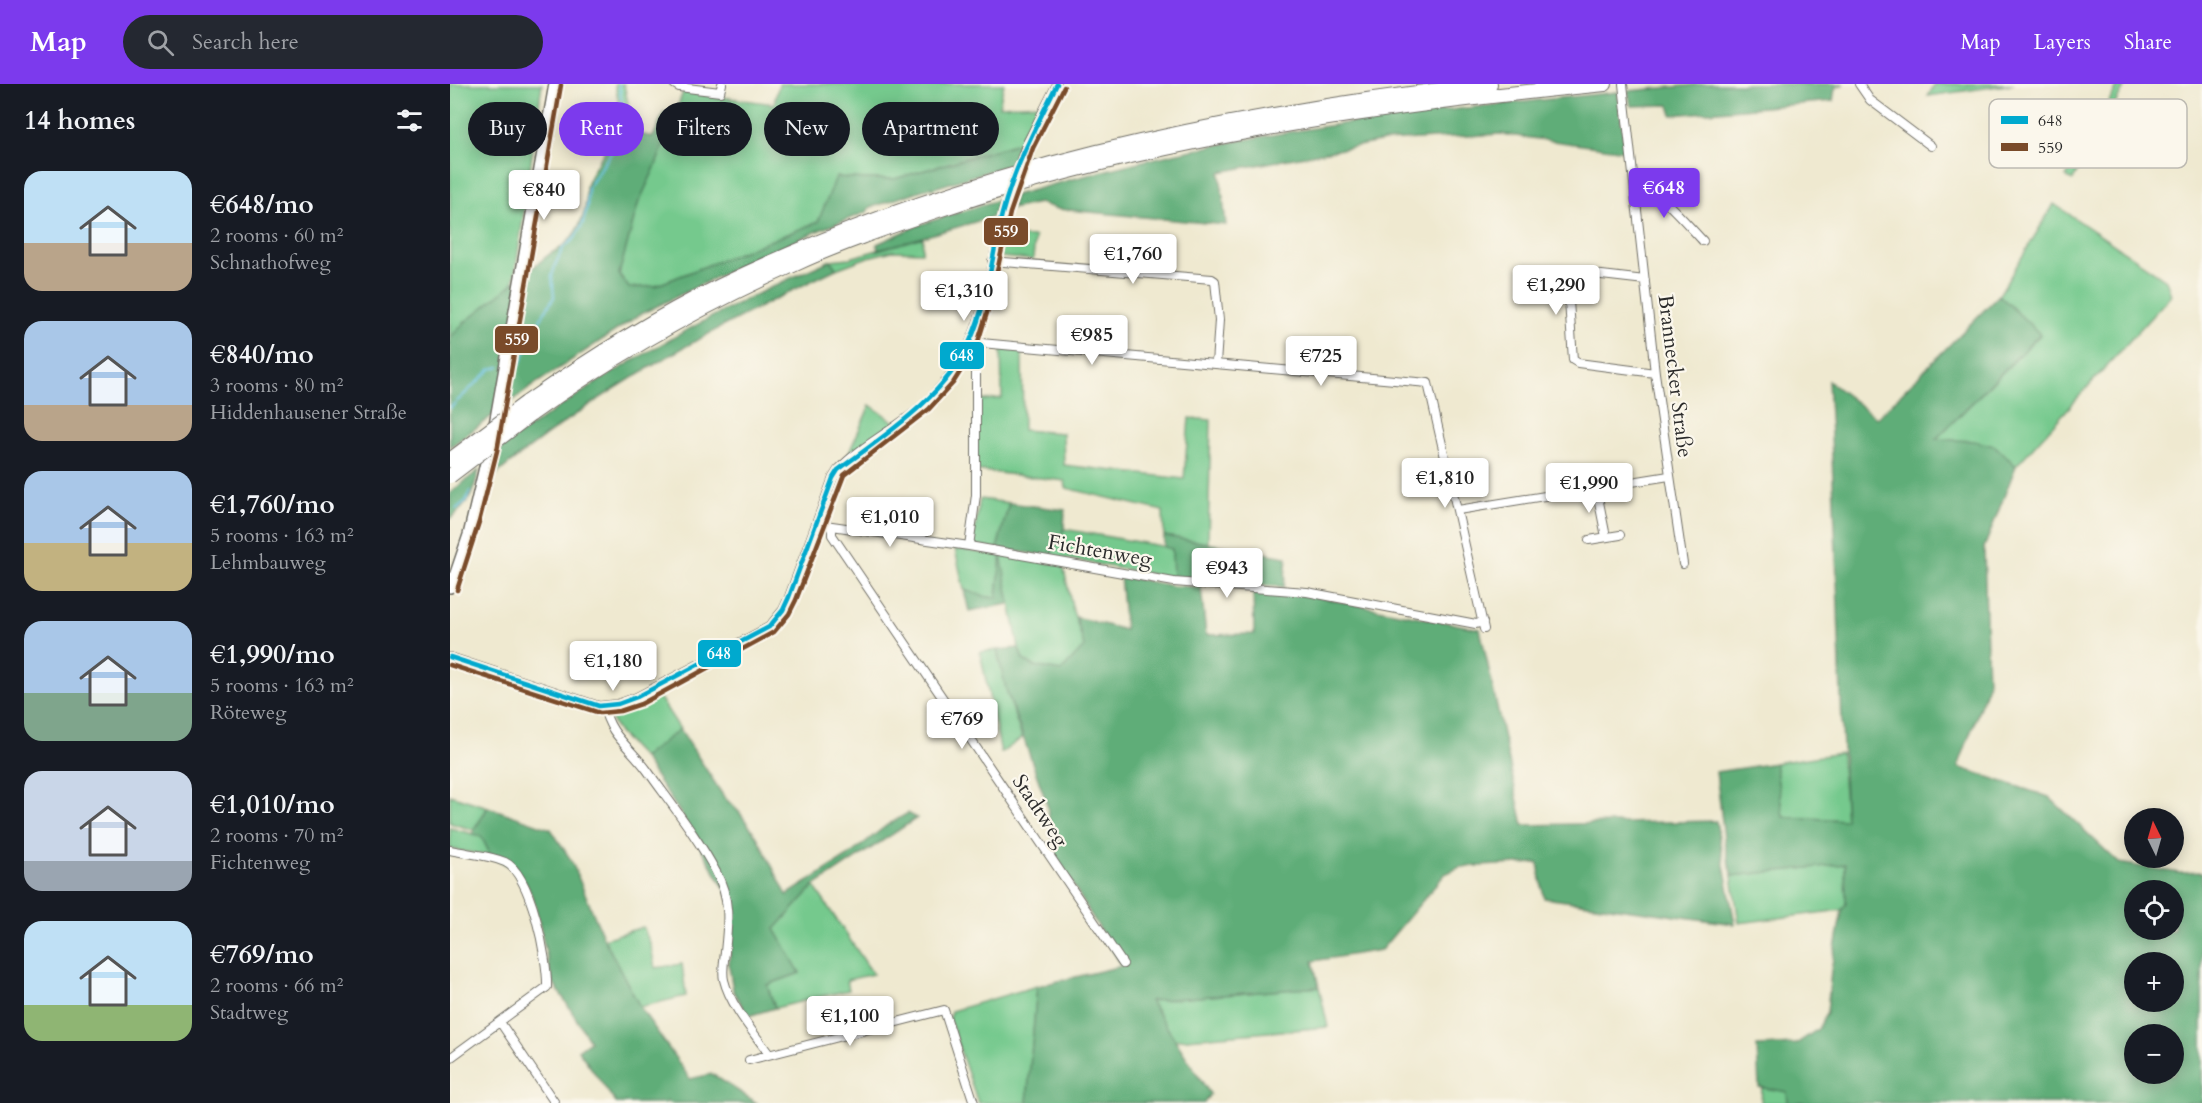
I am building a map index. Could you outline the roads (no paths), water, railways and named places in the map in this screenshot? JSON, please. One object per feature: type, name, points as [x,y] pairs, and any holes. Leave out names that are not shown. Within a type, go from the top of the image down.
[{"type":"highway","points":[[450,476],[528,409],[596,356],[718,287],[790,253],[867,222],[975,184],[1135,142],[1227,123],[1355,101],[1490,84]]},
{"type":"highway","points":[[450,460],[528,409],[640,343],[723,298],[794,264],[895,224],[980,196],[1148,151],[1240,132],[1395,108],[1605,84]]},
{"type":"street","points":[[450,588],[468,535],[503,380],[554,84]]},
{"type":"street","points":[[674,84],[679,87],[721,88]]},
{"type":"street","points":[[969,546],[976,495],[973,342],[1003,211],[1026,145],[1057,84]]},
{"type":"street","name":"Brannecker Straße","points":[[1623,84],[1655,373],[1683,564]]},
{"type":"street","points":[[1860,85],[1870,100],[1931,146]]},
{"type":"street","points":[[1634,180],[1641,182],[1672,209],[1703,241]]},
{"type":"street","points":[[992,261],[1212,279],[1215,281],[1219,320],[1216,364]]},
{"type":"street","points":[[1645,280],[1567,271],[1573,360],[1578,363],[1655,373]]},
{"type":"street","points":[[973,342],[1428,383],[1458,510],[1669,476]]},
{"type":"street","points":[[450,657],[570,698],[604,706],[637,697],[769,627],[783,610],[789,597],[838,470],[924,404],[947,378],[973,342]]},
{"type":"street","points":[[1596,487],[1606,537]]},
{"type":"street","name":"Fichtenweg","points":[[817,522],[1174,582],[1307,592],[1484,626],[1458,510]]},
{"type":"street","name":"Stadtweg","points":[[832,526],[832,535],[1123,964]]},
{"type":"street","points":[[1589,540],[1620,535]]},
{"type":"street","points":[[604,706],[613,732],[646,768],[717,873],[728,905],[729,916],[724,980],[743,1017],[769,1054]]},
{"type":"street","points":[[450,850],[507,863],[522,881],[532,903],[548,973],[548,987],[450,1058]]},
{"type":"street","points":[[749,1060],[944,1010],[974,1103]]},
{"type":"street","points":[[500,1023],[555,1103]]},
{"type":"waterway","points":[[506,366],[519,365],[540,320],[554,297],[552,276],[556,263],[563,248],[575,238],[583,223],[588,188],[620,139],[624,118],[619,84]]},
{"type":"waterway","points":[[450,408],[491,369],[500,367]]},
{"type":"waterway","points":[[456,509],[466,501],[470,491]]}]
